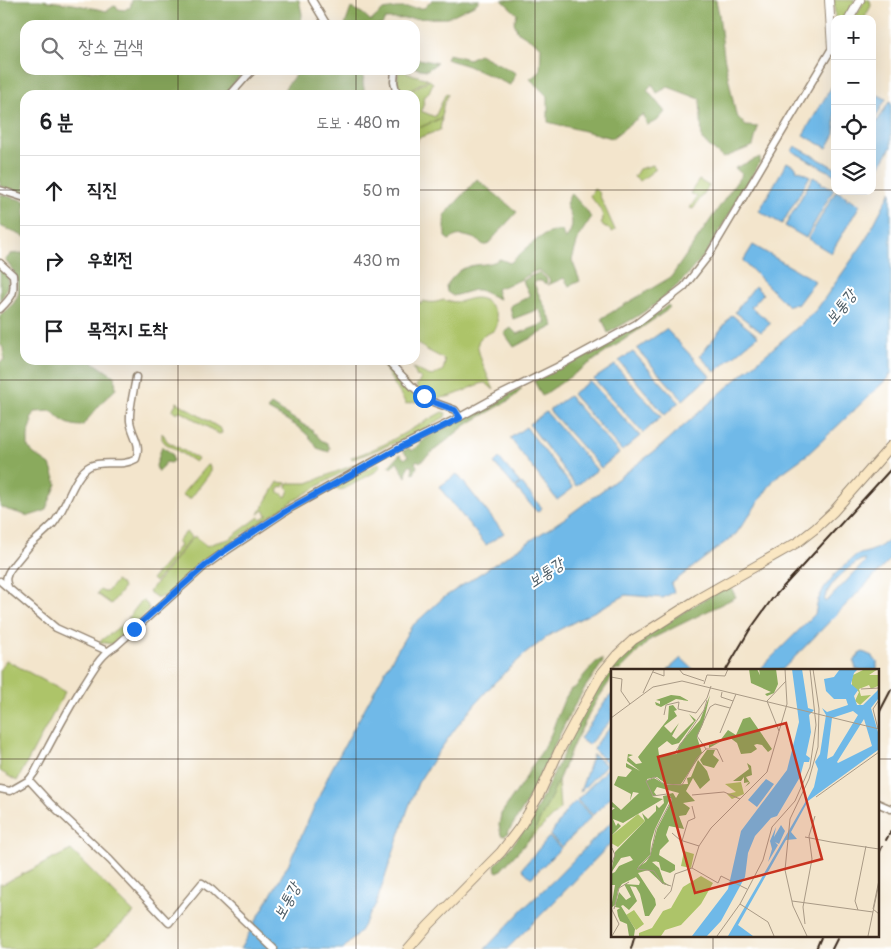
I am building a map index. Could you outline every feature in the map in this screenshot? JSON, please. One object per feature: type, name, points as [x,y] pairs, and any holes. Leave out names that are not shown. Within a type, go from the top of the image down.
[{"type":"main road","points":[[408,949],[501,852],[520,827],[538,797],[558,753],[602,673],[617,655],[633,640],[698,599],[791,546],[816,528],[833,512],[891,446]]},
{"type":"street","points":[[312,0],[324,20]]},
{"type":"street","points":[[829,0],[831,23]]},
{"type":"street","points":[[851,15],[860,0]]},
{"type":"street","points":[[0,789],[10,792],[29,780],[72,703],[107,651],[116,646],[220,554],[304,501],[396,450],[636,324],[684,287],[709,255],[831,49]]},
{"type":"street","points":[[234,90],[248,75]]},
{"type":"street","points":[[395,75],[396,90]]},
{"type":"street","points":[[0,190],[20,196]]},
{"type":"street","points":[[0,263],[14,275],[15,286],[12,296],[0,309]]},
{"type":"street","points":[[392,365],[424,396],[433,402],[455,410],[460,418]]},
{"type":"street","points":[[8,587],[7,575],[29,547],[54,523],[77,480],[85,470],[91,465],[103,463],[122,464],[136,459],[137,441],[130,422],[136,377]]},
{"type":"street","points":[[0,580],[56,628],[107,651]]},
{"type":"street","points":[[29,780],[51,804],[110,860],[169,923],[202,883],[212,890],[274,949]]},
{"type":"street","points":[[878,803],[891,809]]},
{"type":"green space","points":[[0,0],[40,0],[107,11],[114,6],[125,10],[130,8],[132,0],[299,0],[301,20],[20,20],[20,75],[241,75],[228,90],[20,90],[20,193],[0,186]]},
{"type":"green space","points":[[432,0],[480,0],[476,4],[447,18],[372,20],[383,10],[424,8]]},
{"type":"green space","points":[[502,0],[716,0],[724,56],[736,115],[746,126],[758,127],[753,146],[723,158],[702,140],[700,99],[668,87],[657,93],[652,84],[647,90],[665,112],[657,121],[647,125],[643,114],[612,138],[548,122],[548,97],[530,79],[540,72],[541,46],[517,31],[514,22],[517,14]]},
{"type":"green space","points":[[834,0],[855,0],[846,15],[835,15]]},
{"type":"green space","points":[[865,0],[870,0],[871,6],[866,15],[856,15]]},
{"type":"green space","points":[[351,8],[362,13],[370,20],[347,20]]},
{"type":"green space","points":[[448,54],[469,59],[479,54],[516,73],[510,85],[468,66],[446,59]]},
{"type":"green space","points":[[420,59],[437,63],[427,70],[420,69]]},
{"type":"green space","points":[[295,75],[364,75],[364,90],[285,90]]},
{"type":"green space","points":[[398,75],[414,75],[428,79],[409,90],[399,90],[397,86]]},
{"type":"green space","points":[[429,80],[433,83],[428,94],[423,97],[424,103],[421,111],[435,117],[446,93],[448,94],[443,106],[442,117],[420,128],[420,90],[412,90]]},
{"type":"green space","points":[[442,118],[440,130],[420,137],[420,128]]},
{"type":"green space","points":[[760,157],[760,162],[707,252],[681,282],[659,302],[608,333],[602,318],[671,277],[742,174],[735,168]]},
{"type":"green space","points":[[653,165],[656,169],[640,181],[634,177],[639,169]]},
{"type":"green space","points":[[477,179],[517,212],[487,245],[483,245],[467,236],[456,236],[449,240],[445,237],[445,215]]},
{"type":"green space","points":[[699,180],[709,186],[693,209],[690,208],[697,197],[690,193]]},
{"type":"green space","points":[[594,189],[600,193],[615,230],[613,232],[601,224],[602,213],[590,196]]},
{"type":"green space","points":[[571,193],[591,218],[579,236],[572,260],[580,281],[569,286],[564,278],[548,285],[550,280],[539,271],[536,271],[496,289],[499,299],[479,290],[453,296],[447,292],[446,286],[464,268],[492,263],[500,259],[510,263],[540,237],[555,231],[562,231],[565,240],[572,226],[566,204]]},
{"type":"green space","points":[[0,194],[20,200],[20,235],[0,226]]},
{"type":"green space","points":[[20,253],[20,365],[97,365],[115,377],[116,389],[82,426],[66,422],[52,411],[35,412],[31,419],[28,447],[34,454],[50,465],[57,484],[45,511],[29,516],[0,506],[0,362],[4,360],[3,348],[0,344],[0,315],[13,304],[17,298],[19,287],[16,275],[5,260],[11,254]]},
{"type":"green space","points":[[0,267],[8,273],[8,284],[0,300]]},
{"type":"green space","points":[[539,273],[546,278],[546,284],[536,281],[534,284],[554,326],[514,347],[504,333],[511,328],[517,334],[546,323],[539,309],[513,319],[510,306],[530,296],[523,281]]},
{"type":"green space","points":[[476,298],[484,300],[490,305],[497,317],[497,326],[479,340],[478,347],[494,390],[486,383],[483,383],[449,397],[433,397],[424,393],[416,386],[421,379],[417,377],[413,368],[433,376],[443,370],[445,363],[444,359],[420,345],[420,303],[423,301],[438,302],[443,300],[457,302]]},
{"type":"green space","points":[[668,305],[670,307],[666,311],[542,396],[534,381],[614,339],[652,317]]},
{"type":"green space","points":[[383,365],[389,365],[415,392],[419,401],[406,404]]},
{"type":"green space","points":[[521,388],[510,400],[466,425],[420,462],[417,460],[414,474],[412,473],[413,466],[408,466],[406,477],[397,461],[391,468],[389,466],[400,454],[405,459],[408,456],[403,451],[409,448],[412,451],[425,439]]},
{"type":"green space","points":[[177,402],[221,429],[222,433],[219,434],[182,412],[179,411],[177,413],[172,410]]},
{"type":"green space","points":[[271,405],[312,430],[321,440],[327,443],[330,448],[329,452],[317,448],[302,430],[267,409]]},
{"type":"green space","points":[[442,412],[446,413],[445,417],[412,436],[352,459],[351,457],[385,444]]},
{"type":"green space","points":[[162,433],[167,441],[198,459],[195,462],[165,443],[162,439]]},
{"type":"green space","points":[[162,446],[172,454],[173,461],[170,463],[166,462],[158,472],[156,466]]},
{"type":"green space","points":[[361,462],[288,505],[234,540],[203,563],[164,597],[156,597],[149,592],[194,536],[207,546],[229,539],[259,517],[261,519],[267,515],[264,510],[258,515],[278,482],[286,483],[278,491],[286,497],[289,490],[287,487],[288,483],[308,483]]},
{"type":"green space","points":[[379,463],[381,466],[375,472],[344,489],[338,490],[336,486]]},
{"type":"green space","points":[[207,465],[210,466],[210,473],[189,499],[183,493]]},
{"type":"green space","points":[[186,532],[192,537],[155,582],[152,579],[179,547],[180,544],[177,542]]},
{"type":"green space","points":[[116,581],[122,585],[123,589],[111,604],[97,594],[100,590],[107,592]]},
{"type":"green space","points":[[730,586],[736,597],[651,639],[621,669],[611,669],[611,679],[595,703],[574,743],[535,830],[527,842],[501,870],[496,871],[495,865],[535,812],[582,715],[606,673],[635,642],[698,603]]},
{"type":"green space","points":[[142,600],[147,604],[149,610],[137,622],[131,621],[128,618]]},
{"type":"green space","points":[[123,624],[127,627],[127,630],[112,644],[99,642]]},
{"type":"green space","points":[[602,659],[603,662],[569,715],[524,807],[507,834],[501,835],[499,825],[501,814],[542,751],[551,734],[564,700],[571,689],[575,688],[596,662]]},
{"type":"green space","points":[[6,660],[65,692],[17,781],[0,771],[0,671]]},
{"type":"green space","points":[[558,780],[560,809],[527,842],[535,830]]},
{"type":"green space","points":[[71,850],[134,913],[94,949],[0,949],[0,884]]},
{"type":"water","points":[[831,88],[831,141],[827,148],[803,135]]},
{"type":"water","points":[[876,96],[886,99],[876,116]]},
{"type":"water","points":[[889,102],[891,103],[891,147],[879,168],[876,166],[876,123]]},
{"type":"water","points":[[795,146],[831,166],[831,173],[792,151]]},
{"type":"water","points":[[787,162],[797,168],[796,170],[810,176],[782,224],[759,211]]},
{"type":"water","points":[[813,177],[822,182],[822,185],[831,188],[831,194],[806,238],[785,226]]},
{"type":"water","name":"보통강","points":[[891,191],[891,373],[888,378],[808,454],[775,478],[736,534],[671,584],[674,592],[663,598],[626,595],[551,634],[525,654],[495,682],[455,729],[418,783],[376,904],[359,933],[343,949],[240,949],[289,863],[330,772],[411,627],[443,598],[568,516],[660,447],[799,326],[817,309],[865,241]]},
{"type":"water","points":[[834,195],[843,195],[847,197],[847,200],[849,198],[860,205],[831,253],[808,239]]},
{"type":"water","points":[[753,245],[815,281],[797,305],[794,303],[788,306],[743,261]]},
{"type":"water","points":[[755,286],[763,294],[751,307],[771,323],[761,332],[735,312]]},
{"type":"water","points":[[732,315],[758,336],[715,372],[700,356]]},
{"type":"water","points":[[666,329],[710,376],[683,400],[637,349]]},
{"type":"water","points":[[633,352],[679,402],[665,415],[619,361]]},
{"type":"water","points":[[615,365],[661,417],[643,433],[594,379]]},
{"type":"water","points":[[590,381],[640,436],[622,451],[572,394]]},
{"type":"water","points":[[569,396],[619,453],[601,468],[549,410]]},
{"type":"water","points":[[546,412],[597,470],[576,486],[529,424]]},
{"type":"water","points":[[526,427],[573,488],[557,500],[510,438]]},
{"type":"water","points":[[499,458],[520,483],[515,487],[494,463]]},
{"type":"water","points":[[457,474],[504,533],[486,545],[439,487]]},
{"type":"water","points":[[521,483],[542,508],[537,512],[516,488]]},
{"type":"water","points":[[891,538],[891,559],[783,669],[760,669],[815,614],[818,600],[824,588],[835,574],[856,555],[871,551]],"holes":[[[861,560],[865,560],[827,601],[824,601],[833,583],[844,572]]]},
{"type":"water","points":[[863,652],[872,656],[877,662],[877,669],[856,669],[854,662],[859,654]]},
{"type":"water","points":[[681,658],[693,669],[669,669]]},
{"type":"water","points":[[611,695],[611,720],[588,745],[580,739]]},
{"type":"water","points":[[611,727],[611,760],[608,764],[594,750],[597,742]]},
{"type":"water","points":[[593,754],[606,765],[580,792]]},
{"type":"water","points":[[608,768],[611,771],[611,797],[593,815],[577,800]]},
{"type":"water","points":[[576,801],[592,816],[562,847],[550,836],[566,811]]},
{"type":"water","points":[[611,822],[611,843],[554,902],[507,949],[485,949],[524,908]]},
{"type":"water","points":[[549,837],[561,848],[530,877],[522,869]]},
{"type":"railway","points":[[727,669],[749,631],[772,599],[891,469]]},
{"type":"railway","points":[[878,715],[891,690]]},
{"type":"railway","points":[[886,840],[891,831]]},
{"type":"railway","points":[[878,855],[882,847]]},
{"type":"railway","points":[[631,949],[635,936]]},
{"type":"railway","points":[[816,949],[822,936]]},
{"type":"railway","points":[[832,949],[838,936]]},
{"type":"route","points":[[134,629],[220,554],[289,509],[396,450],[460,418],[455,410],[433,402],[424,396]]}]
